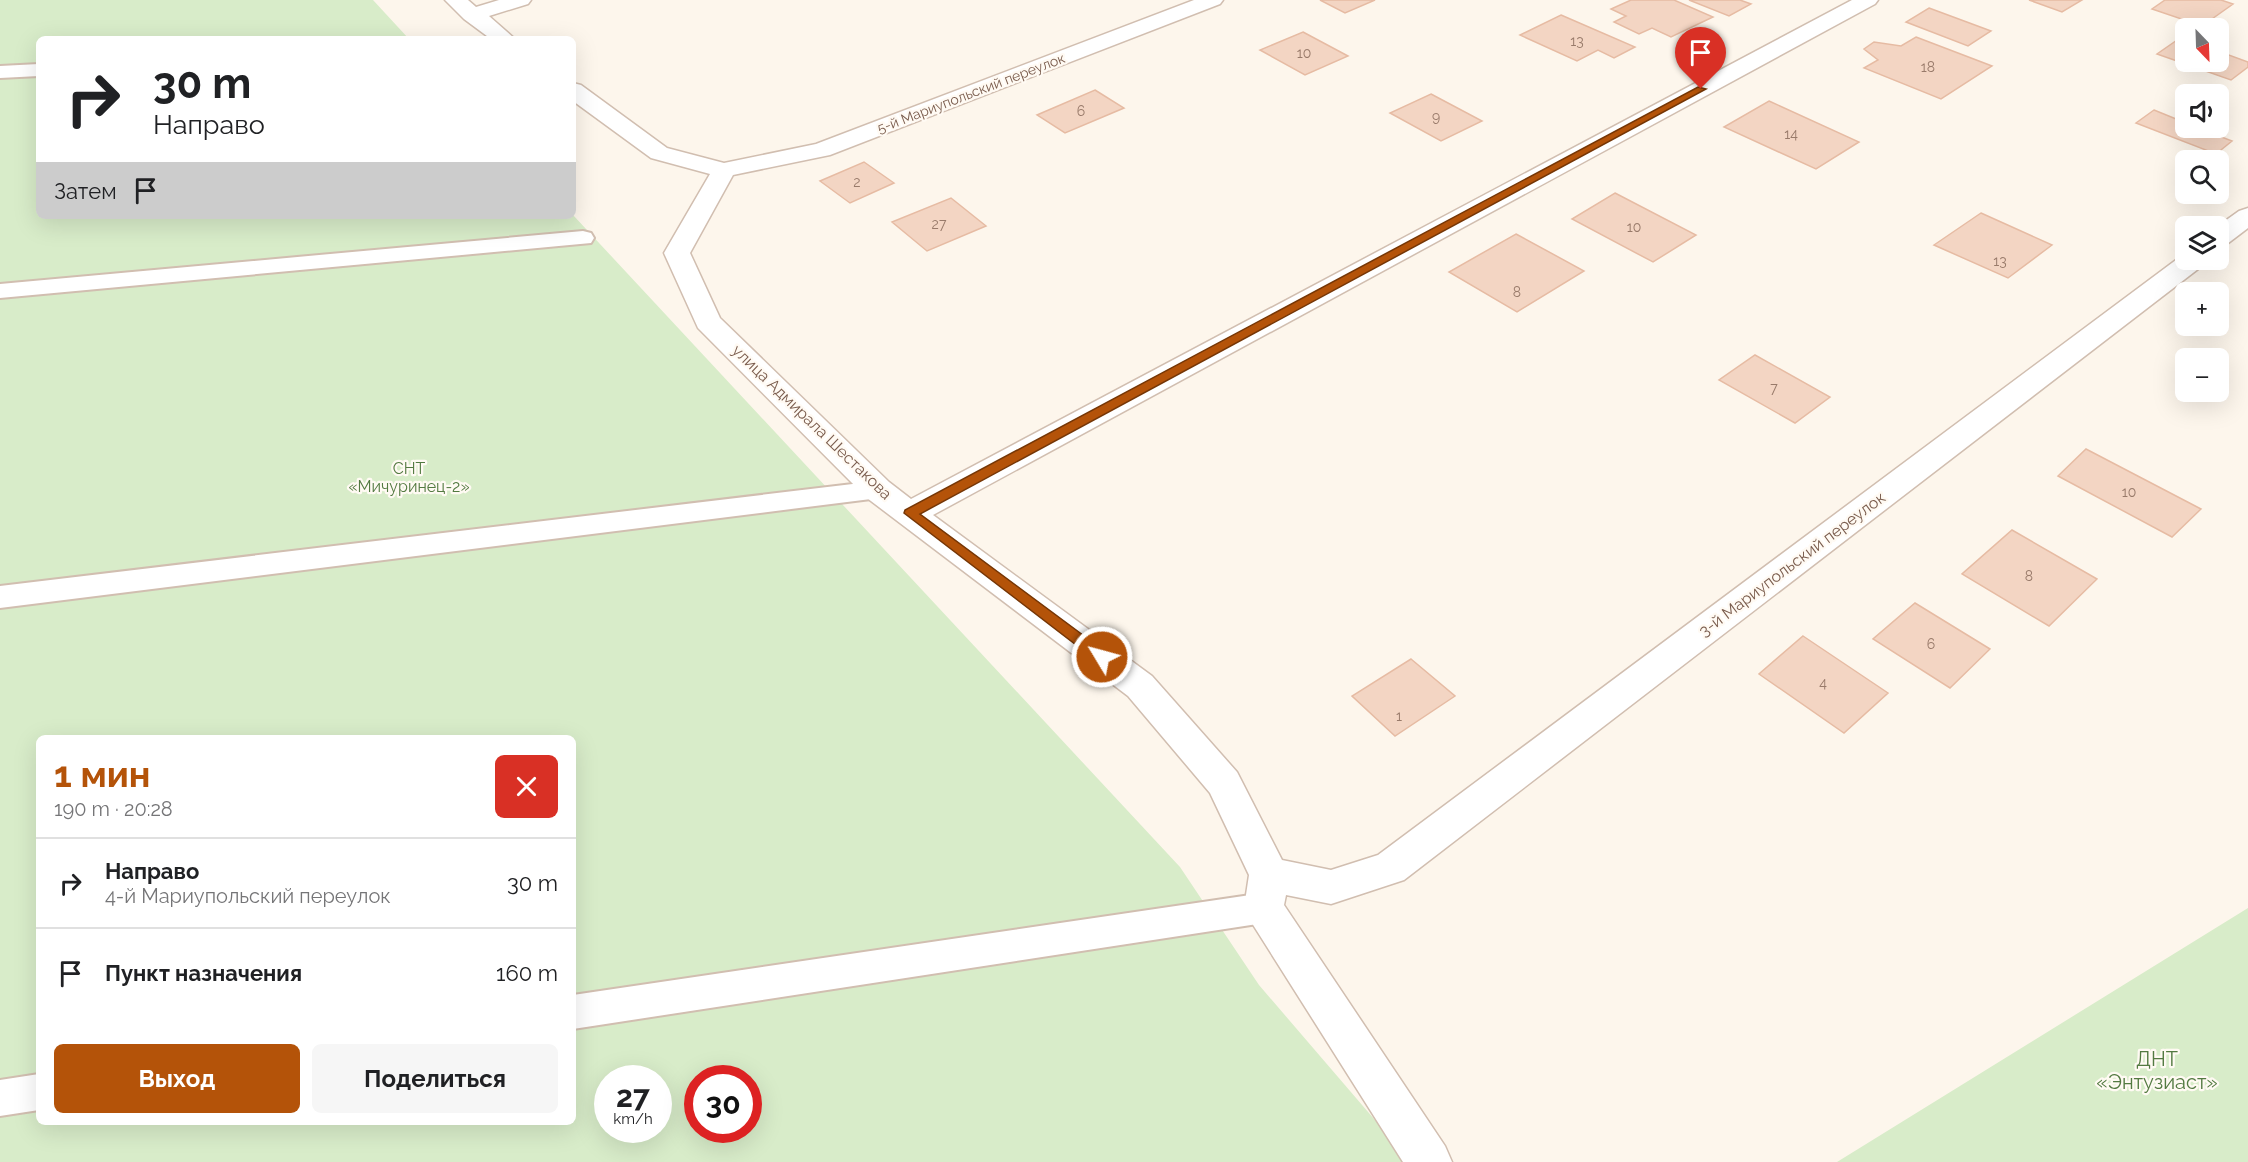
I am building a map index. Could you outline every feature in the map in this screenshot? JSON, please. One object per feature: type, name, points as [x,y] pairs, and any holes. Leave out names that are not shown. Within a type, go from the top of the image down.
[{"type":"street","points":[[455,0],[500,36]]},
{"type":"street","points":[[471,15],[521,0]]},
{"type":"street","name":"5-й Мариупольский переулок","points":[[724,170],[822,150],[1213,0]]},
{"type":"street","points":[[910,513],[1868,0]]},
{"type":"street","points":[[576,92],[659,153],[724,170]]},
{"type":"street","name":"улица Адмирала Шестакова","points":[[724,170],[677,253],[708,322],[878,490],[1140,686],[1224,783],[1267,891],[1429,1162]]},
{"type":"street","points":[[2229,231],[2248,216]]},
{"type":"street","name":"3-й Мариупольский переулок","points":[[1267,891],[1331,887],[1390,868],[2180,270]]},
{"type":"lane","points":[[0,72],[36,70]]},
{"type":"lane","points":[[0,291],[583,238]]},
{"type":"lane","points":[[0,597],[878,490]]},
{"type":"lane","points":[[576,1011],[1267,891]]},
{"type":"lane","points":[[0,1098],[36,1092]]},
{"type":"green space","name":"СНТ «Мичуринец-2»","points":[[0,0],[373,0],[406,36],[36,36],[36,219],[576,218],[1180,867],[1259,985],[1411,1162],[0,1162]]},
{"type":"green space","name":"ДНТ «Энтузиаст»","points":[[2248,908],[2248,1162],[1837,1162]]},
{"type":"building","points":[[1320,0],[1375,0],[1345,13]]},
{"type":"building","points":[[1631,0],[1674,0],[1713,17],[1671,37],[1652,28],[1639,34],[1614,22],[1626,16],[1611,9]]},
{"type":"building","points":[[1689,0],[1740,0],[1751,4],[1729,16]]},
{"type":"building","points":[[2029,0],[2082,0],[2062,12]]},
{"type":"building","points":[[2165,0],[2221,0],[2233,4],[2213,18],[2178,18],[2152,9]]},
{"type":"building","points":[[1929,8],[1991,31],[1968,46],[1906,22]]},
{"type":"building","points":[[1561,15],[1635,47],[1614,58],[1598,50],[1577,61],[1520,35]]},
{"type":"building","points":[[1303,32],[1348,56],[1305,75],[1260,50]]},
{"type":"building","points":[[1916,37],[1992,66],[1941,99],[1864,68],[1878,60],[1864,49],[1874,42],[1901,46]]},
{"type":"building","points":[[2175,41],[2175,60],[2157,54]]},
{"type":"building","points":[[2229,55],[2248,62],[2248,67],[2231,80],[2208,72],[2229,72]]},
{"type":"building","points":[[1095,90],[1124,108],[1065,133],[1037,115]]},
{"type":"building","points":[[1431,94],[1482,121],[1441,141],[1390,113]]},
{"type":"building","points":[[1769,101],[1859,142],[1816,169],[1724,127]]},
{"type":"building","points":[[2154,110],[2175,119],[2175,138],[2224,138],[2232,141],[2221,150],[2206,150],[2136,123]]},
{"type":"building","points":[[864,162],[894,183],[850,203],[820,181]]},
{"type":"building","points":[[1615,193],[1696,235],[1653,262],[1572,219]]},
{"type":"building","points":[[951,198],[986,226],[927,251],[892,222]]},
{"type":"building","points":[[1981,213],[2052,245],[2008,278],[1934,245]]},
{"type":"building","points":[[1516,234],[1584,271],[1517,312],[1449,272]]},
{"type":"building","points":[[1755,355],[1830,397],[1795,423],[1719,380]]},
{"type":"building","points":[[2086,449],[2201,509],[2172,537],[2058,476]]},
{"type":"building","points":[[2012,530],[2097,579],[2049,626],[1962,574]]},
{"type":"building","points":[[1915,603],[1990,649],[1950,688],[1873,639]]},
{"type":"building","points":[[1803,636],[1888,693],[1844,733],[1759,674]]},
{"type":"building","points":[[1411,659],[1455,696],[1395,736],[1352,696]]},
{"type":"route","points":[[1102,657],[910,513],[1701,89]]}]
